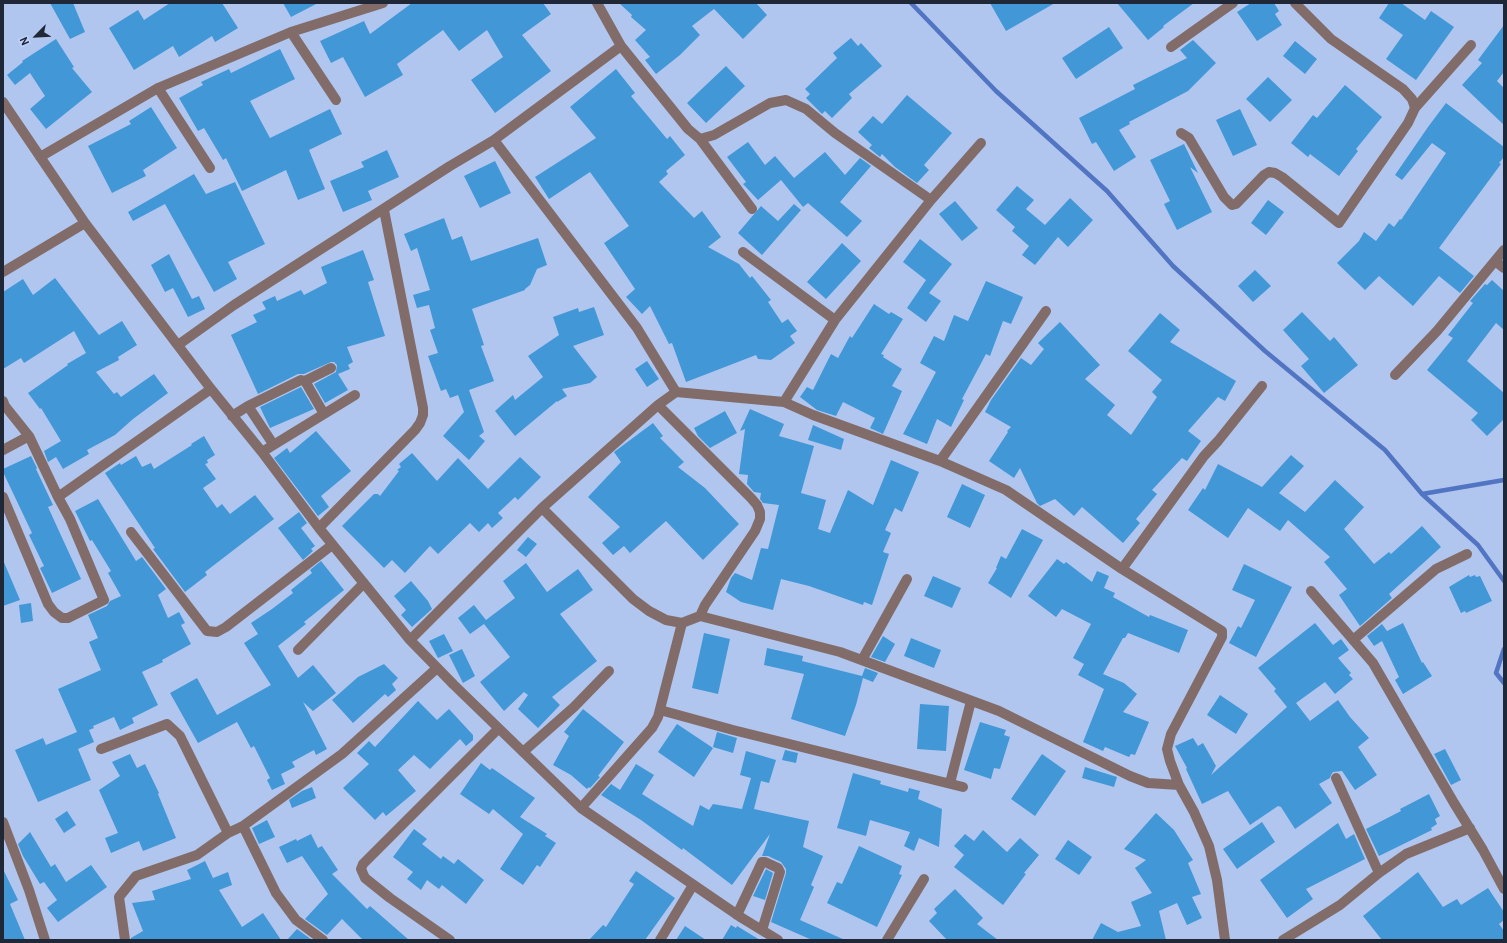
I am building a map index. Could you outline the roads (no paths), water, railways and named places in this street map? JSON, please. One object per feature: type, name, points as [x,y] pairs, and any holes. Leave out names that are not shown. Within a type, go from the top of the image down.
[{"type":"street","points":[[40,157],[158,88],[291,32],[356,7],[382,3]]},
{"type":"street","points":[[597,3],[621,46],[688,129],[700,139],[752,209]]},
{"type":"street","points":[[1171,47],[1233,3]]},
{"type":"street","points":[[1295,3],[1331,38],[1403,89],[1412,99],[1415,108]]},
{"type":"street","points":[[291,32],[336,100]]},
{"type":"street","points":[[1181,133],[1189,138],[1224,197],[1232,205],[1236,204],[1264,174],[1269,172],[1275,173],[1282,177],[1339,224],[1408,123],[1415,108],[1471,45]]},
{"type":"street","points":[[178,345],[234,305],[384,210],[450,166],[494,140],[621,46]]},
{"type":"street","points":[[158,88],[210,168]]},
{"type":"street","points":[[700,139],[714,135],[770,103],[786,100],[806,109],[835,133],[931,200]]},
{"type":"street","points":[[3,102],[85,223],[332,545],[410,640],[498,729],[581,808],[737,915],[778,940]]},
{"type":"street","points":[[494,140],[637,328],[676,392]]},
{"type":"street","points":[[784,402],[835,320],[931,200],[981,143]]},
{"type":"street","points":[[319,528],[414,430],[420,423],[423,415],[423,408],[384,210]]},
{"type":"street","points":[[3,272],[85,223]]},
{"type":"street","points":[[1395,375],[1437,331],[1504,250]]},
{"type":"street","points":[[743,252],[835,320]]},
{"type":"street","points":[[1495,261],[1504,268]]},
{"type":"street","points":[[940,461],[1046,311]]},
{"type":"street","points":[[232,416],[248,406],[301,380],[305,381],[331,368]]},
{"type":"street","points":[[305,381],[324,414]]},
{"type":"street","points":[[1122,569],[1204,456],[1218,441],[1262,386]]},
{"type":"street","points":[[58,497],[211,389]]},
{"type":"street","points":[[410,640],[542,508],[658,405],[676,392],[784,402],[940,461],[1006,490],[1122,569],[1219,628],[1223,635],[1171,734],[1167,749],[1179,785],[1194,812],[1209,846],[1217,880],[1225,940]]},
{"type":"street","points":[[262,452],[355,395]]},
{"type":"street","points":[[3,401],[5,406],[30,436],[58,497],[70,519],[104,600],[68,618],[62,618],[54,612],[48,604],[3,497]]},
{"type":"street","points":[[658,405],[751,498],[757,505],[760,512],[760,519],[755,531],[705,605],[700,616]]},
{"type":"street","points":[[248,406],[273,444]]},
{"type":"street","points":[[3,450],[30,436]]},
{"type":"street","points":[[542,508],[633,599],[649,611],[666,620],[682,623],[700,616],[840,652],[999,711],[1130,776],[1148,783],[1179,785]]},
{"type":"street","points":[[131,532],[208,631],[217,632],[226,627],[332,545]]},
{"type":"street","points":[[1353,640],[1436,569],[1467,554]]},
{"type":"street","points":[[862,660],[907,579]]},
{"type":"street","points":[[298,650],[364,583]]},
{"type":"street","points":[[1311,591],[1373,663],[1504,889]]},
{"type":"street","points":[[581,808],[652,728],[658,718],[682,623]]},
{"type":"street","points":[[125,940],[119,897],[136,876],[197,855],[228,833],[243,826],[342,754],[437,668]]},
{"type":"street","points":[[523,752],[574,707],[609,671]]},
{"type":"street","points":[[950,783],[971,701]]},
{"type":"street","points":[[660,710],[733,730],[964,787]]},
{"type":"street","points":[[101,748],[167,724],[180,736],[228,833]]},
{"type":"street","points":[[448,939],[365,878],[361,869],[363,864],[498,729]]},
{"type":"street","points":[[1336,778],[1378,874]]},
{"type":"street","points":[[3,822],[29,890],[45,940]]},
{"type":"street","points":[[243,826],[276,893],[296,920],[324,940]]},
{"type":"street","points":[[1283,940],[1340,905],[1378,874],[1406,854],[1470,828]]},
{"type":"street","points":[[737,915],[762,862],[778,868],[780,872],[762,930]]},
{"type":"street","points":[[887,940],[924,878]]},
{"type":"street","points":[[660,940],[693,885]]},
{"type":"waterway","points":[[911,3],[996,91],[1107,191],[1173,266],[1265,351],[1385,450],[1422,494],[1478,545],[1504,581]]},
{"type":"waterway","points":[[1422,494],[1504,480]]},
{"type":"waterway","points":[[1504,649],[1496,673],[1504,683]]}]
